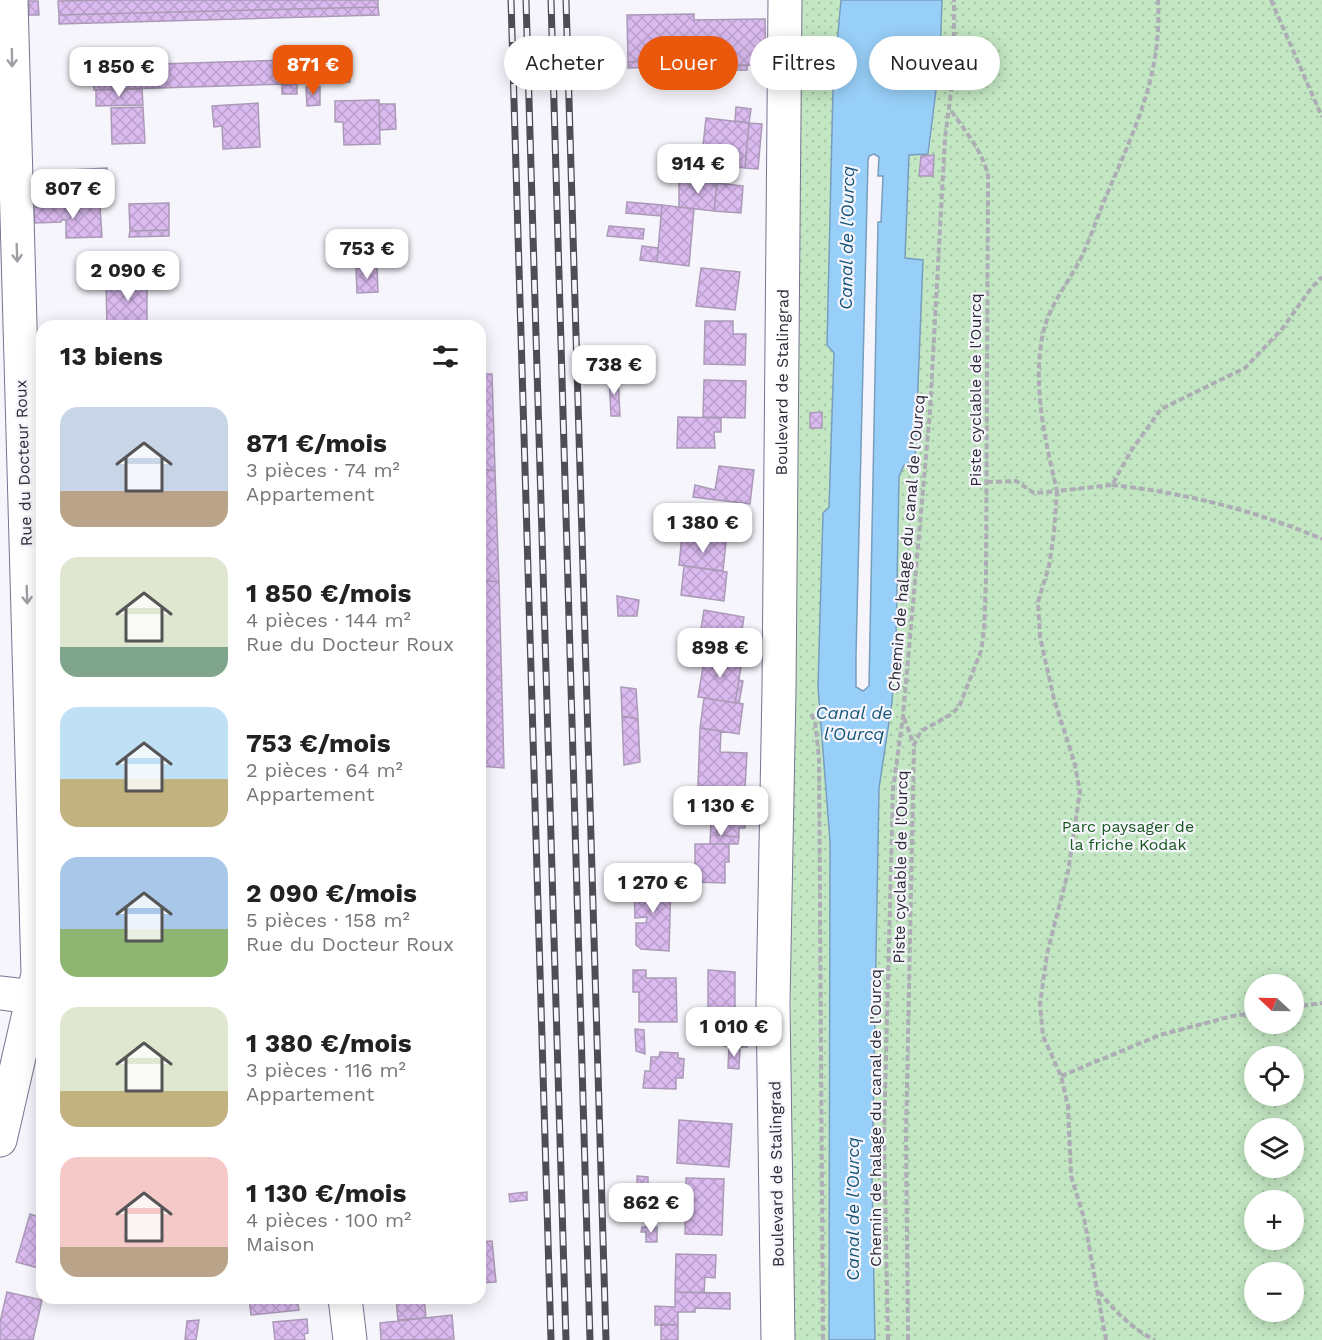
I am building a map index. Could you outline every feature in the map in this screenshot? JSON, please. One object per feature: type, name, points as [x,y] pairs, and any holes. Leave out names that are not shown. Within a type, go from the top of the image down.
[{"type":"street","name":"Rue du Docteur Roux","points":[[11,0],[13,551],[36,940]]},
{"type":"street","points":[[759,0],[785,0]]},
{"type":"street","name":"Boulevard de Stalingrad","points":[[778,1340],[773,1003],[779,689],[785,0]]},
{"type":"street","points":[[0,993],[36,998]]},
{"type":"street","name":"Rue du Docteur Roux","points":[[0,1140],[36,1005]]},
{"type":"street","points":[[346,1304],[350,1340]]},
{"type":"path","name":"Chemin de halage du canal de l'Ourcq","points":[[888,1340],[884,1135],[893,789],[903,716],[930,411],[945,138],[954,70],[954,0]]},
{"type":"path","points":[[1106,1340],[1099,1291],[1084,1218],[1071,1176],[1068,1106],[1061,1076],[1043,1036],[1040,1004],[1047,954],[1068,872],[1080,791],[1074,761],[1054,699],[1040,637],[1038,602],[1049,566],[1057,491],[1044,436],[1040,395],[1040,356],[1044,331],[1054,304],[1081,258],[1148,93],[1156,62],[1160,29],[1158,0]]},
{"type":"path","points":[[1271,0],[1322,117]]},
{"type":"path","name":"Piste cyclable de l'Ourcq","points":[[908,1340],[906,1135],[914,745],[921,731],[950,715],[959,707],[981,651],[986,579],[988,176],[981,154],[950,108]]},
{"type":"path","points":[[1112,485],[1131,451],[1161,410],[1245,368],[1282,329],[1312,287],[1322,277]]},
{"type":"path","points":[[987,482],[1016,481],[1034,493],[1112,485],[1196,497],[1287,524],[1322,539]]},
{"type":"path","points":[[779,689],[803,700],[815,721],[819,758],[823,1340]]},
{"type":"path","points":[[903,716],[914,745]]},
{"type":"path","points":[[1304,1005],[1322,1003]]},
{"type":"path","points":[[1061,1076],[1160,1035],[1244,1014]]},
{"type":"path","points":[[1099,1291],[1118,1314],[1155,1340]]},
{"type":"green space","points":[[796,0],[841,0],[838,36],[796,36]]},
{"type":"green space","name":"Parc paysager de la friche Kodak","points":[[942,0],[1322,0],[1322,1340],[875,1340],[872,1178],[879,788],[892,702],[896,639],[899,477],[904,465],[915,460],[923,260],[905,259],[909,155],[929,154],[936,90],[1000,90],[1000,36],[941,36]]},
{"type":"green space","points":[[795,90],[833,90],[827,345],[834,352],[829,507],[823,513],[818,687],[830,841],[829,1340],[792,1340],[789,1296],[791,1005],[788,693]]},
{"type":"water","name":"Canal de l'Ourcq","points":[[841,0],[942,0],[941,36],[869,36],[869,90],[936,90],[928,154],[909,155],[905,258],[923,260],[915,460],[904,465],[899,477],[896,639],[892,702],[879,788],[872,1178],[875,1340],[829,1340],[830,841],[818,687],[823,513],[829,507],[834,353],[827,345],[833,90],[857,90],[857,36],[838,36]],"holes":[[[874,154],[879,157],[878,176],[883,176],[881,222],[878,222],[869,686],[863,691],[856,687],[856,655],[868,160],[869,156]]]},
{"type":"building","points":[[378,0],[378,7],[59,15],[58,1]]},
{"type":"building","points":[[29,1],[38,1],[39,15],[29,15]]},
{"type":"building","points":[[378,7],[379,15],[59,24],[59,15]]},
{"type":"building","points":[[694,14],[694,20],[765,19],[765,36],[750,36],[750,65],[738,65],[738,36],[638,36],[638,62],[628,62],[627,15]]},
{"type":"building","points":[[350,58],[350,82],[94,90],[93,66]]},
{"type":"building","points":[[628,62],[638,62],[638,68],[628,68]]},
{"type":"building","points":[[738,65],[747,65],[747,70],[738,70]]},
{"type":"building","points":[[297,84],[297,94],[282,94],[282,85]]},
{"type":"building","points":[[306,87],[320,87],[320,105],[307,106]]},
{"type":"building","points":[[142,89],[143,105],[96,106],[96,90]]},
{"type":"building","points":[[379,100],[380,144],[344,145],[343,122],[335,122],[335,101]]},
{"type":"building","points":[[258,103],[260,147],[223,149],[222,126],[214,127],[212,106]]},
{"type":"building","points":[[379,104],[395,104],[396,129],[380,130]]},
{"type":"building","points":[[143,107],[145,143],[112,144],[111,108]]},
{"type":"building","points":[[736,107],[751,109],[749,123],[735,121]]},
{"type":"building","points":[[706,118],[749,123],[745,168],[701,164]]},
{"type":"building","points":[[749,123],[762,124],[758,169],[745,168]]},
{"type":"building","points":[[934,155],[933,176],[919,176],[921,156]]},
{"type":"building","points":[[107,168],[108,205],[54,206],[51,171]]},
{"type":"building","points":[[679,181],[717,183],[714,211],[679,207]]},
{"type":"building","points":[[717,183],[743,186],[741,213],[714,211]]},
{"type":"building","points":[[627,202],[662,205],[661,216],[626,213]]},
{"type":"building","points":[[169,203],[169,230],[130,231],[129,204]]},
{"type":"building","points":[[662,205],[694,209],[689,266],[657,262]]},
{"type":"building","points":[[65,206],[66,208],[100,207],[102,237],[66,238],[66,220],[35,223],[34,207]]},
{"type":"building","points":[[609,226],[644,229],[643,239],[607,236]]},
{"type":"building","points":[[169,230],[169,236],[129,237],[130,231]]},
{"type":"building","points":[[642,246],[658,248],[657,262],[640,260]]},
{"type":"building","points":[[377,267],[378,292],[357,293],[356,268]]},
{"type":"building","points":[[701,268],[740,272],[735,310],[696,306]]},
{"type":"building","points":[[158,279],[158,289],[147,289],[147,320],[107,320],[106,281]]},
{"type":"building","points":[[705,321],[733,321],[733,334],[746,334],[745,365],[704,364]]},
{"type":"building","points":[[608,362],[618,362],[618,376],[609,376]]},
{"type":"building","points":[[486,374],[492,374],[495,471],[486,470]]},
{"type":"building","points":[[609,376],[618,376],[620,416],[611,416]]},
{"type":"building","points":[[704,380],[746,381],[745,418],[703,417]]},
{"type":"building","points":[[822,412],[822,428],[810,428],[810,413]]},
{"type":"building","points":[[678,417],[721,418],[721,432],[714,432],[715,448],[677,448]]},
{"type":"building","points":[[719,466],[754,470],[750,504],[693,497],[695,485],[715,490]]},
{"type":"building","points":[[486,470],[495,471],[499,582],[486,581]]},
{"type":"building","points":[[685,508],[729,515],[726,542],[682,536]]},
{"type":"building","points":[[682,536],[726,542],[723,571],[679,565]]},
{"type":"building","points":[[684,566],[727,572],[724,601],[681,595]]},
{"type":"building","points":[[486,581],[499,582],[504,768],[486,766]]},
{"type":"building","points":[[617,596],[639,600],[637,616],[618,616]]},
{"type":"building","points":[[704,610],[744,617],[737,660],[697,654]]},
{"type":"building","points":[[705,655],[742,661],[735,703],[698,697]]},
{"type":"building","points":[[739,680],[743,681],[739,703],[735,703]]},
{"type":"building","points":[[621,687],[636,689],[638,719],[622,716]]},
{"type":"building","points":[[704,698],[743,704],[739,734],[700,728]]},
{"type":"building","points":[[622,716],[638,719],[640,762],[624,765]]},
{"type":"building","points":[[700,728],[721,731],[720,752],[747,753],[745,788],[698,786]]},
{"type":"building","points":[[707,795],[746,796],[745,828],[739,828],[739,837],[717,835],[717,823],[706,823]]},
{"type":"building","points":[[711,823],[717,823],[717,835],[739,837],[738,844],[710,844]]},
{"type":"building","points":[[695,844],[729,844],[729,862],[725,862],[725,883],[695,882]]},
{"type":"building","points":[[634,881],[671,881],[669,951],[641,949],[636,945],[636,923],[646,923],[647,917],[635,918]]},
{"type":"building","points":[[633,970],[646,970],[646,978],[676,978],[677,1022],[639,1022],[639,992],[633,992]]},
{"type":"building","points":[[708,970],[735,972],[735,1010],[708,1009]]},
{"type":"building","points":[[635,1029],[644,1030],[645,1054],[636,1051]]},
{"type":"building","points":[[724,1034],[747,1035],[747,1047],[724,1046]]},
{"type":"building","points":[[729,1046],[740,1047],[739,1069],[728,1068]]},
{"type":"building","points":[[660,1052],[678,1053],[678,1058],[684,1059],[683,1078],[676,1078],[676,1089],[643,1088],[645,1071],[650,1071],[651,1057],[659,1057]]},
{"type":"building","points":[[679,1120],[732,1124],[729,1167],[677,1163]]},
{"type":"building","points":[[637,1176],[648,1177],[648,1187],[637,1186]]},
{"type":"building","points":[[686,1178],[724,1179],[722,1235],[685,1234]]},
{"type":"building","points":[[527,1192],[527,1200],[510,1202],[509,1194]]},
{"type":"building","points":[[30,1214],[36,1216],[36,1267],[16,1262]]},
{"type":"building","points":[[642,1227],[657,1227],[657,1242],[646,1242],[646,1232],[641,1232]]},
{"type":"building","points":[[492,1241],[496,1282],[486,1283],[486,1242]]},
{"type":"building","points":[[676,1254],[716,1255],[715,1278],[705,1277],[704,1293],[675,1292]]},
{"type":"building","points":[[7,1292],[36,1299],[36,1304],[41,1304],[33,1340],[0,1340],[0,1322]]},
{"type":"building","points":[[675,1292],[730,1293],[730,1309],[695,1308],[695,1312],[678,1312],[678,1325],[655,1325],[655,1306],[675,1307]]},
{"type":"building","points":[[250,1304],[298,1304],[299,1310],[251,1315]]},
{"type":"building","points":[[397,1304],[425,1304],[426,1318],[398,1320]]},
{"type":"building","points":[[452,1315],[454,1339],[381,1340],[380,1323]]},
{"type":"building","points":[[307,1319],[308,1333],[304,1334],[305,1340],[275,1340],[273,1322]]},
{"type":"building","points":[[199,1320],[196,1340],[185,1340],[187,1321]]},
{"type":"building","points":[[661,1324],[678,1325],[678,1340],[661,1340]]},
{"type":"railway","points":[[511,0],[551,1340]]},
{"type":"railway","points":[[526,0],[566,1340]]},
{"type":"railway","points":[[551,0],[590,1340]]},
{"type":"railway","points":[[566,0],[606,1340]]}]
